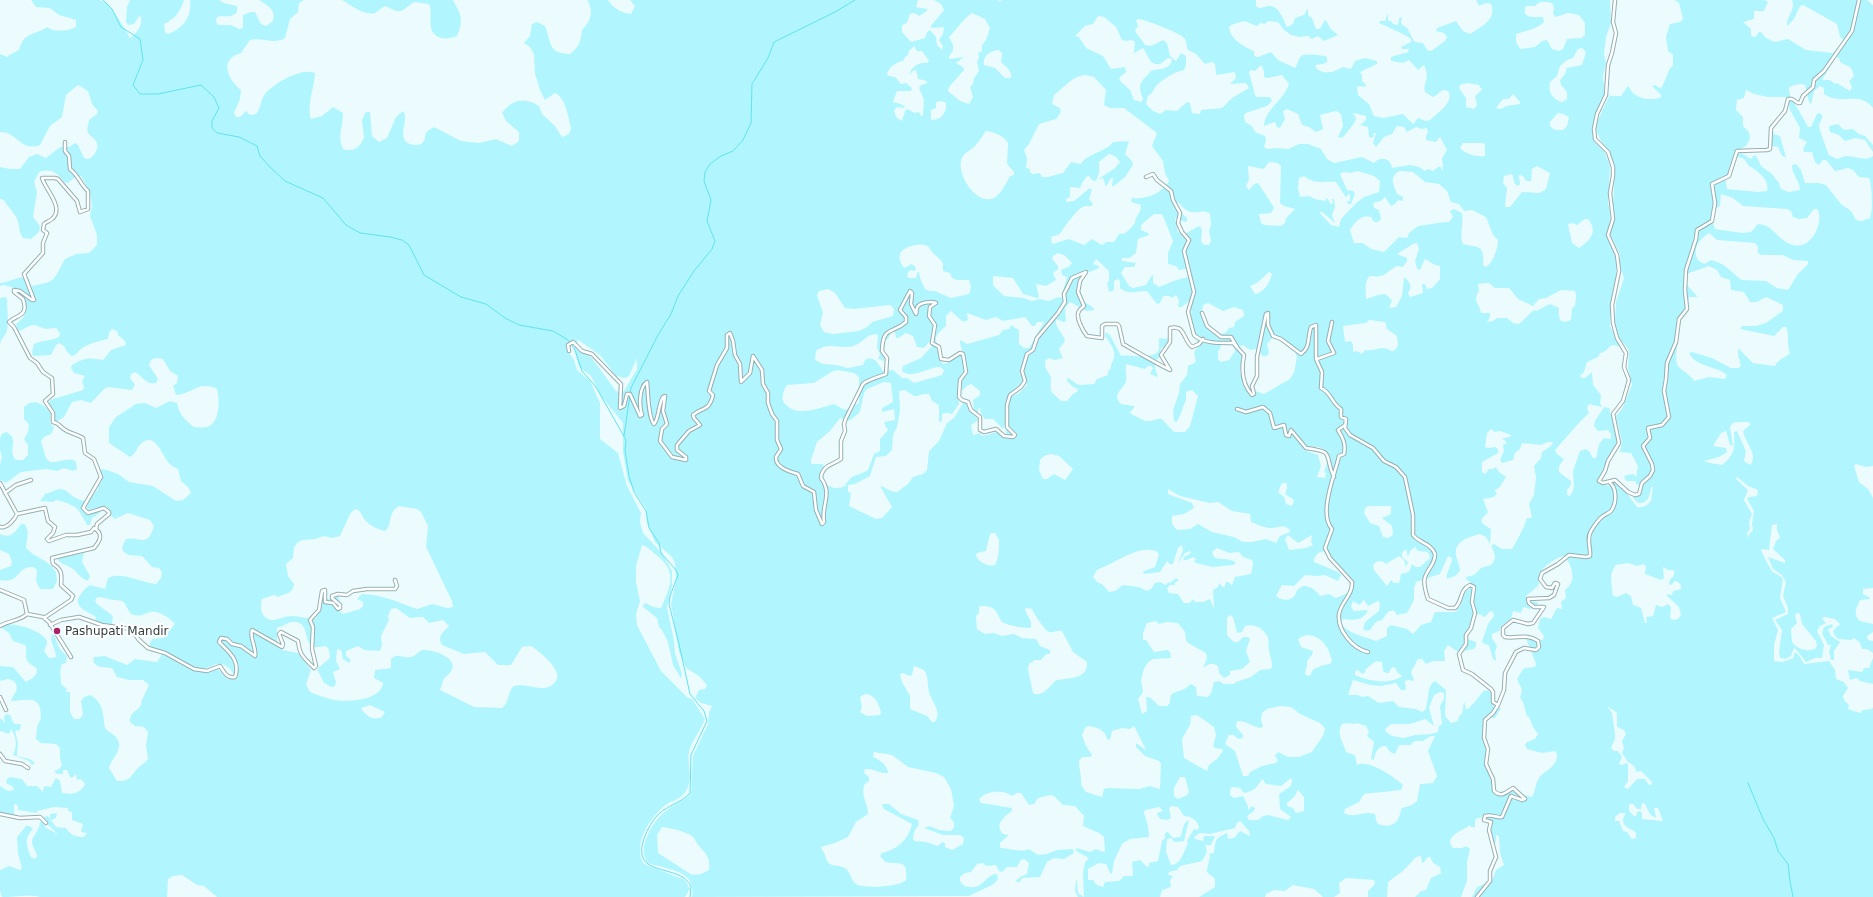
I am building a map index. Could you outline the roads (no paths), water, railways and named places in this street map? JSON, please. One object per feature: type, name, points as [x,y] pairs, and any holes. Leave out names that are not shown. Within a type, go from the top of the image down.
[{"type":"street","points":[[1615,0],[1613,22],[1616,33],[1608,65],[1606,95],[1597,114],[1594,133],[1596,140],[1609,155],[1613,167],[1610,193],[1613,219],[1608,235],[1617,255],[1619,271],[1612,305],[1613,323],[1617,338],[1626,353],[1624,367],[1629,383],[1623,401],[1614,414],[1619,443],[1608,461],[1600,482],[1603,483],[1613,480],[1618,481],[1628,492],[1637,495],[1641,489],[1642,483],[1652,473],[1652,464],[1643,445],[1650,438],[1648,427],[1662,425],[1669,417],[1664,391],[1667,363],[1676,342],[1679,319],[1687,309],[1685,290],[1686,270],[1696,239],[1697,230],[1712,220],[1715,203],[1712,184],[1729,176],[1737,151],[1770,149],[1771,128],[1785,111],[1788,100],[1792,99],[1800,103],[1803,96],[1811,91],[1814,80],[1828,65],[1852,31],[1859,0]]},
{"type":"street","points":[[0,527],[6,527],[17,514],[44,508],[48,520],[55,527],[53,534],[47,539],[49,541],[66,535],[78,535],[91,532],[94,528],[96,529],[97,524],[107,517],[109,512],[104,508],[88,513],[83,508],[101,477],[98,466],[90,455],[85,453],[83,438],[66,431],[59,424],[53,422],[53,413],[45,401],[53,394],[52,378],[30,358],[10,322],[22,315],[25,308],[23,299],[14,292],[14,290],[20,291],[34,300],[24,274],[43,253],[44,240],[47,235],[47,233],[43,230],[44,224],[53,219],[55,215],[55,203],[42,178],[58,179],[77,201],[80,212],[88,209],[88,191],[77,174],[70,169],[69,156],[65,151],[66,142]]},
{"type":"street","points":[[1146,177],[1153,174],[1157,180],[1171,191],[1173,200],[1180,213],[1178,223],[1182,232],[1189,240],[1184,251],[1194,292],[1188,312],[1194,334],[1203,339],[1221,344],[1233,343],[1244,355],[1241,371],[1245,387],[1252,395],[1254,394],[1252,386],[1257,376],[1257,357],[1260,337],[1266,314],[1268,313],[1268,325],[1273,336],[1281,339],[1301,354],[1305,351],[1310,342],[1312,325],[1316,325],[1317,359],[1322,372],[1320,388],[1328,392],[1337,407],[1341,409],[1341,417],[1346,419],[1346,430],[1350,435],[1373,448],[1384,461],[1396,467],[1405,477],[1413,515],[1413,535],[1428,544],[1435,554],[1434,563],[1427,573],[1424,581],[1429,600],[1448,608],[1455,608],[1458,605],[1464,588],[1470,585],[1474,586],[1472,602],[1475,613],[1471,628],[1466,634],[1466,644],[1460,651],[1459,656],[1463,670],[1472,674],[1491,689],[1493,692],[1493,702],[1498,705]]},
{"type":"street","points":[[569,351],[568,345],[573,342],[582,351],[592,354],[621,384],[620,408],[624,406],[627,394],[630,394],[640,416],[642,415],[640,406],[642,389],[647,382],[652,422],[654,424],[656,421],[659,404],[665,396],[663,411],[667,424],[662,429],[660,441],[672,458],[686,460],[686,458],[676,449],[677,445],[680,439],[689,431],[700,425],[693,415],[704,410],[712,398],[713,395],[709,391],[710,384],[717,365],[727,348],[727,335],[730,333],[733,340],[735,355],[740,364],[741,382],[750,373],[752,356],[762,370],[763,384],[768,393],[768,402],[772,414],[777,420],[777,440],[781,449],[776,456],[777,460],[784,470],[798,474],[803,486],[814,492],[816,510],[822,524],[824,522],[823,513],[827,488],[826,484],[821,478],[822,474],[829,464],[841,459],[841,441],[845,432],[846,418],[863,384],[867,381],[874,380],[879,375],[886,374],[887,358],[882,351],[884,337],[889,331],[906,322],[906,318],[900,310],[910,291],[912,293],[912,307],[916,314],[919,304],[936,303],[930,307],[929,316],[935,325],[932,343],[939,347],[941,359],[948,360],[960,353],[963,354],[966,372],[960,380],[959,397],[968,402],[970,410],[980,417],[980,430],[984,432],[996,429],[1005,436],[1015,436],[1008,430],[1006,422],[1009,396],[1024,383],[1025,379],[1022,372],[1027,354],[1034,350],[1037,338],[1059,312],[1065,302],[1064,294],[1072,278],[1086,272],[1079,283],[1078,292],[1084,306],[1079,311],[1078,315],[1079,322],[1087,336],[1102,338],[1102,326],[1105,324],[1117,324],[1123,344],[1134,348],[1141,355],[1170,370],[1161,355],[1170,342],[1170,328],[1181,330],[1192,347],[1199,344],[1203,339]]},
{"type":"street","points":[[1202,313],[1207,326],[1221,337],[1231,337],[1239,351]]},
{"type":"street","points":[[1317,359],[1334,353],[1328,341],[1332,322]]},
{"type":"street","points":[[1236,410],[1246,412],[1263,407],[1270,413],[1274,428],[1284,425],[1286,435],[1289,436],[1291,430],[1306,448],[1322,450],[1326,453],[1334,477]]},
{"type":"street","points":[[1345,425],[1338,430],[1344,439],[1345,450],[1344,454],[1339,456],[1326,506],[1329,525],[1332,529],[1325,548],[1330,558],[1352,582],[1351,593],[1339,614],[1340,623],[1348,639],[1353,645],[1361,651],[1368,652]]},
{"type":"street","points":[[4,493],[16,485],[31,480]]},
{"type":"street","points":[[1477,897],[1490,881],[1490,871],[1496,857],[1488,830],[1491,822],[1484,820],[1485,816],[1490,814],[1502,817],[1511,796],[1522,800],[1525,799],[1515,789],[1500,795],[1496,793],[1493,779],[1486,764],[1488,750],[1484,738],[1485,720],[1494,712],[1498,705],[1504,690],[1506,671],[1516,652],[1522,648],[1536,650],[1539,647],[1538,641],[1531,637],[1505,637],[1503,628],[1512,620],[1528,624],[1536,620],[1544,607],[1532,606],[1528,599],[1552,597],[1555,594],[1558,585],[1556,583],[1552,588],[1545,586],[1540,577],[1544,572],[1558,564],[1569,554],[1586,558],[1590,556],[1588,544],[1590,533],[1602,517],[1611,510],[1615,499],[1613,486],[1608,481]]},
{"type":"street","points":[[0,483],[4,493],[17,514]]},
{"type":"street","points":[[44,618],[71,600],[73,596],[62,585],[61,572],[59,567],[53,564],[52,558],[94,548],[98,543],[100,536],[96,529]]},
{"type":"street","points":[[50,624],[61,620],[79,618],[131,629],[148,648],[165,653],[199,671],[207,671],[220,666],[224,673],[232,678],[235,677],[237,673],[236,660],[219,642],[221,638],[227,639],[232,644],[241,646],[255,656],[256,652],[251,634],[252,630],[282,647],[283,644],[279,634],[281,632],[296,639],[298,642],[298,650],[305,661],[314,668],[316,666],[312,649],[313,626],[310,620],[319,610],[322,591],[325,590],[325,602],[333,603],[338,609],[340,608],[340,605],[332,598],[332,596],[338,594],[347,595],[353,591],[367,589],[395,589],[397,586],[395,580]]},
{"type":"street","points":[[0,590],[24,600],[27,614]]},
{"type":"street","points":[[27,614],[44,618],[50,624],[71,657]]},
{"type":"street","points":[[0,626],[8,621],[22,618],[27,614]]},
{"type":"street","points":[[0,697],[6,710]]},
{"type":"street","points":[[0,754],[5,761],[22,764],[28,768]]},
{"type":"street","points":[[0,814],[20,818],[40,817],[46,823]]},
{"type":"waterway","points":[[103,0],[112,9],[121,27],[140,39],[143,60],[133,85],[140,94],[158,94],[201,85],[214,97],[219,108],[212,121],[212,128],[217,133],[239,137],[257,146],[260,156],[285,181],[323,198],[346,225],[360,233],[402,240],[409,245],[424,275],[461,297],[486,304],[505,318],[519,325],[553,331],[568,340],[575,350],[582,371],[596,387],[626,440],[625,450],[629,476],[634,492],[646,511],[649,528],[659,543],[661,553],[676,570],[678,575],[670,596],[669,604],[690,694],[704,711],[707,721],[691,755],[690,793],[655,818],[644,839],[642,856],[646,862],[652,866],[686,879],[691,886],[690,897]]},
{"type":"waterway","points":[[624,436],[631,388],[658,335],[671,314],[678,296],[694,271],[712,249],[715,241],[707,221],[711,200],[704,181],[705,172],[710,164],[721,156],[733,151],[743,140],[751,123],[752,84],[768,58],[774,42],[835,12],[855,0]]},
{"type":"waterway","points":[[1748,783],[1763,819],[1774,838],[1778,851],[1788,864],[1793,897]]},
{"type":"place","name":"Pashupati Mandir","points":[[57,631]]}]
